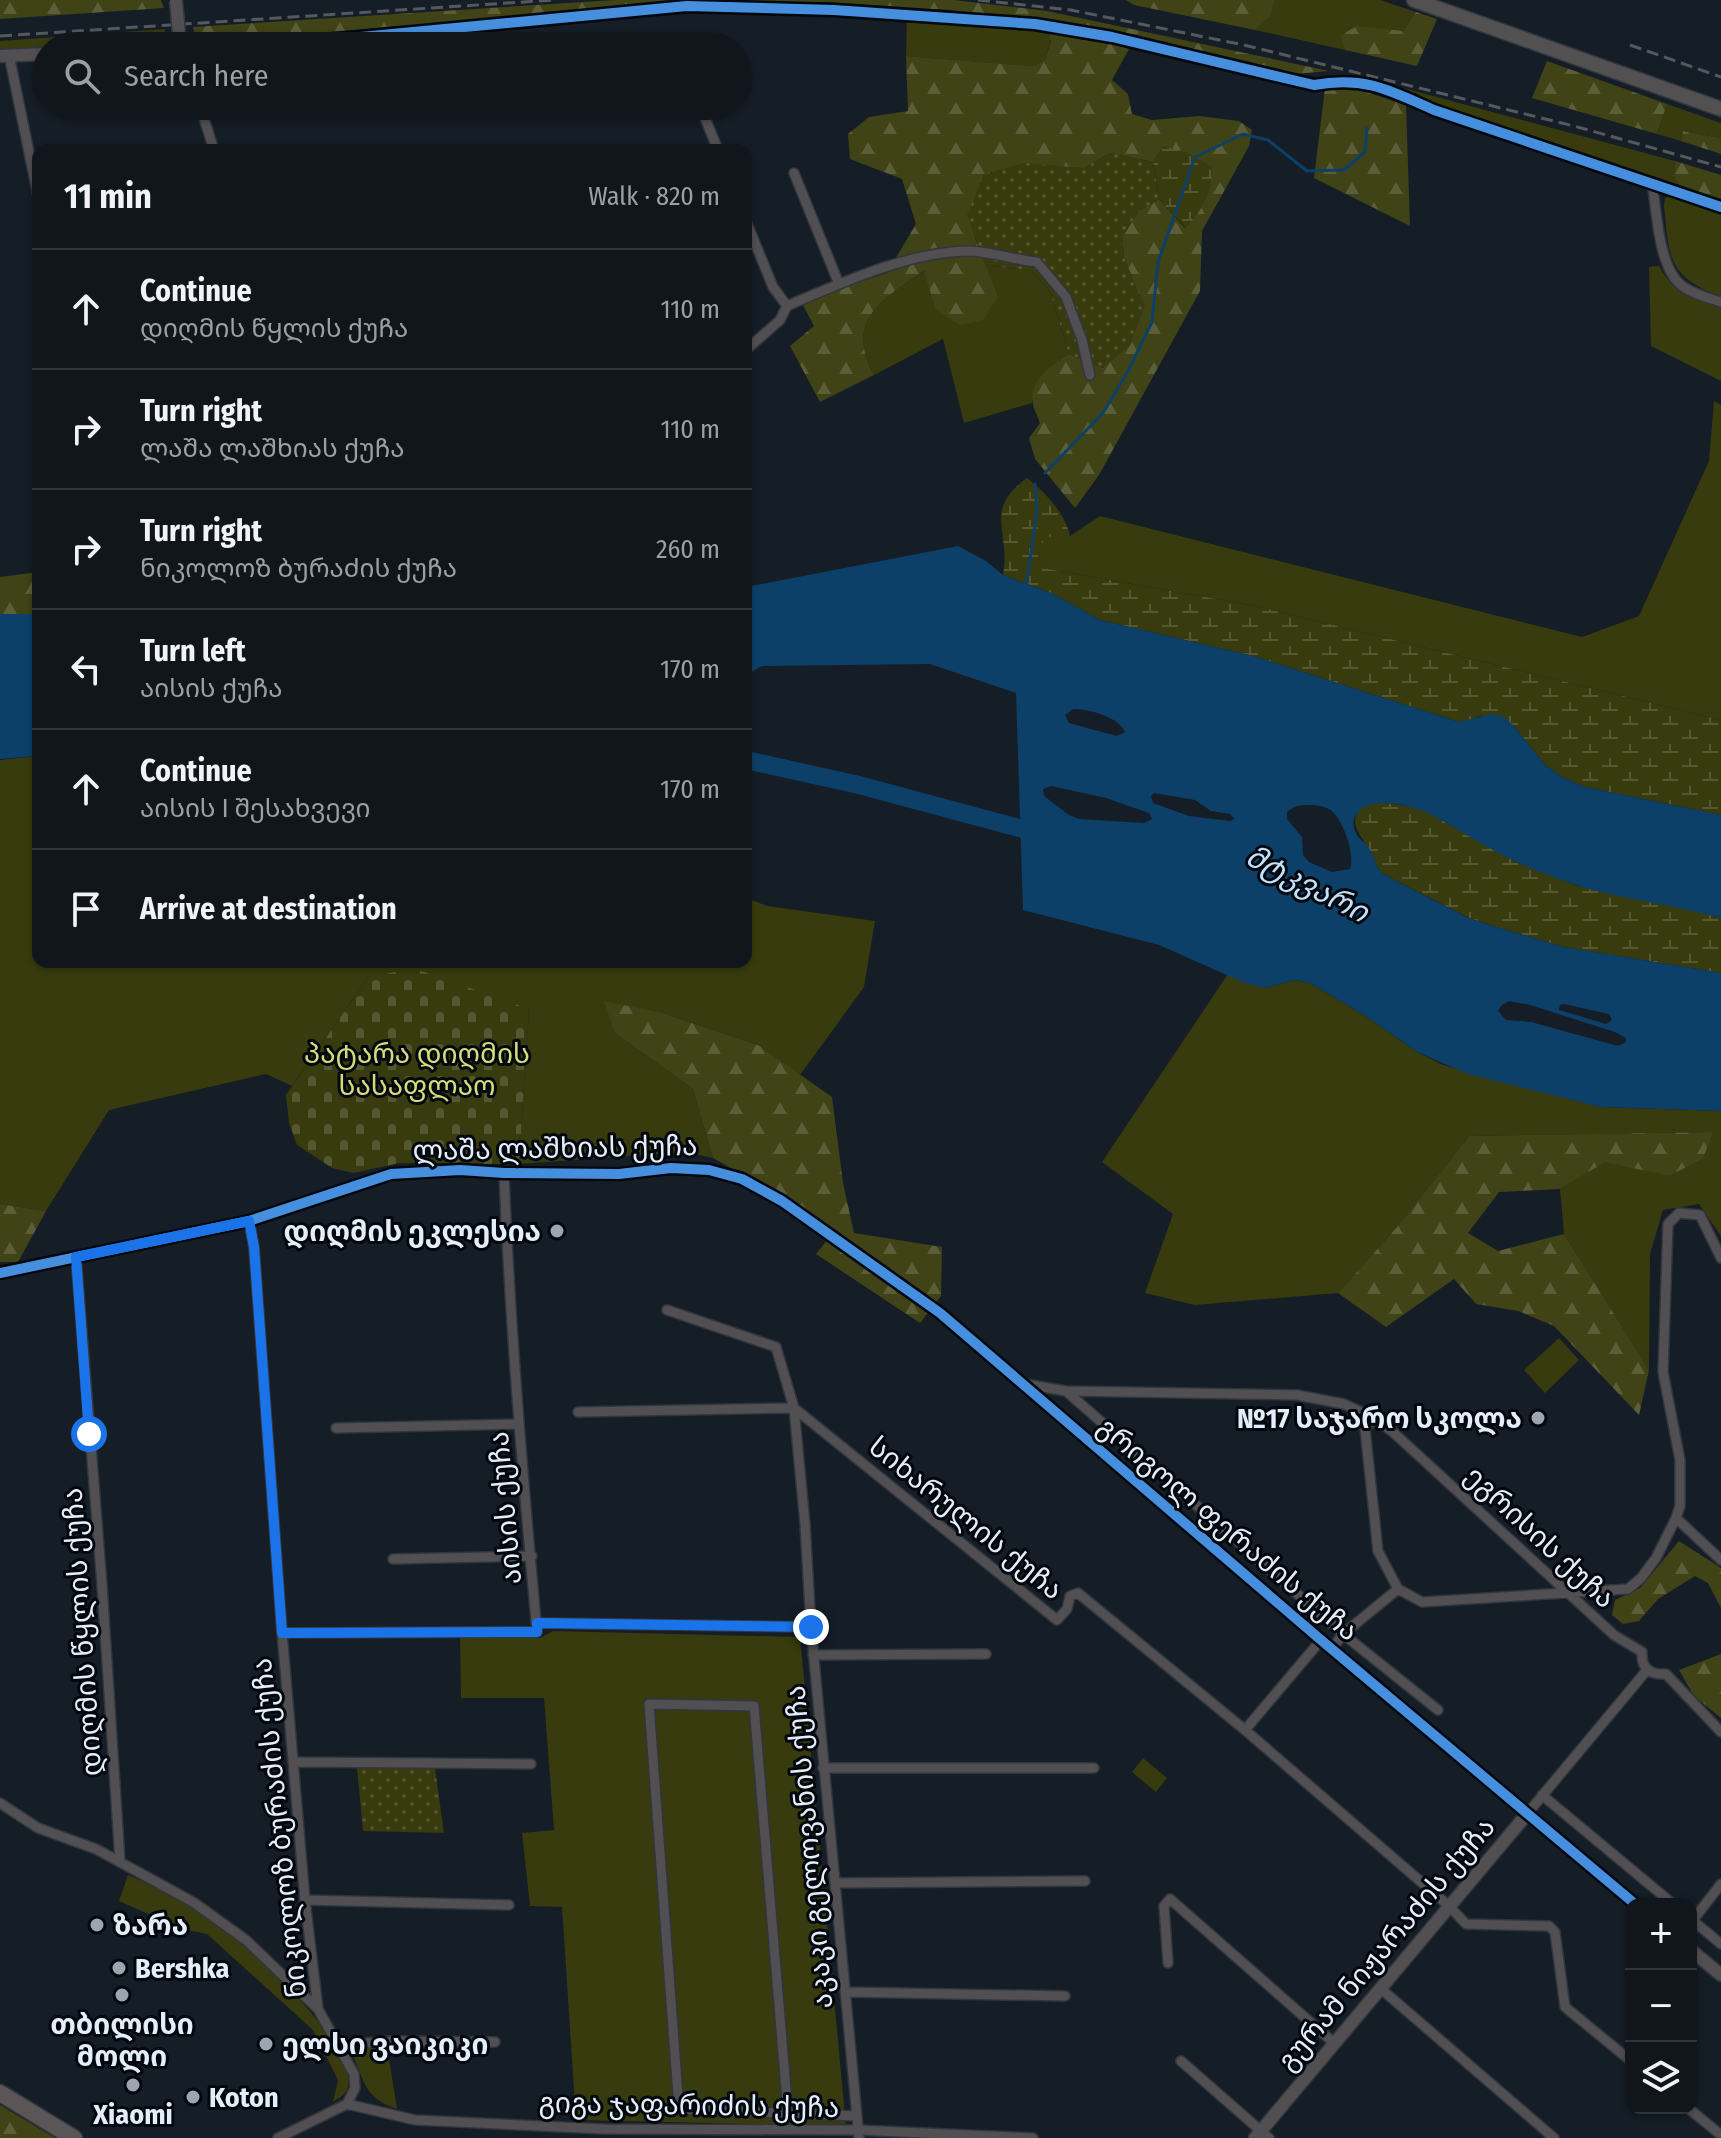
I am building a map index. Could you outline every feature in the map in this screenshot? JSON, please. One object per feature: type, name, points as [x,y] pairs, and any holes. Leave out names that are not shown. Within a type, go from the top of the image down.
[{"type":"highway","points":[[0,2093],[74,2138]]},
{"type":"main road","points":[[1414,0],[1721,109]]},
{"type":"street","points":[[176,0],[180,32]]},
{"type":"street","points":[[413,32],[687,6],[902,13],[1035,24],[1112,37],[1314,85],[1343,80],[1364,83],[1392,91],[1434,110],[1721,207]]},
{"type":"street","points":[[32,54],[4,55],[32,171]]},
{"type":"street","points":[[204,120],[212,144]]},
{"type":"street","points":[[706,120],[716,144]]},
{"type":"street","points":[[794,173],[839,284]]},
{"type":"street","points":[[1652,183],[1664,258],[1672,276],[1682,286],[1721,302]]},
{"type":"street","points":[[752,236],[773,287],[787,306]]},
{"type":"street","points":[[752,345],[780,320],[787,306],[839,284],[943,253],[974,251],[1037,262],[1066,297],[1082,340],[1090,375]]},
{"type":"street","name":"ლაშა ლაშხიას ქუჩა","points":[[0,1273],[249,1221],[391,1174],[460,1170],[619,1174],[671,1168],[709,1170],[742,1179],[782,1201]]},
{"type":"street","name":"აისის ქუჩა","points":[[282,1633],[537,1632],[509,1300],[504,1173]]},
{"type":"street","name":"გრიგოლ ფერაძის ქუჩა","points":[[782,1201],[924,1300],[1628,1898]]},
{"type":"street","points":[[1374,1418],[1365,1429],[1378,1551],[1398,1589],[1422,1602],[1628,1589],[1656,1558],[1676,1518],[1682,1479],[1663,1372],[1668,1224],[1679,1213],[1700,1215],[1721,1258]]},
{"type":"street","name":"ნიკოლოზ ბურაძის ქუჩა","points":[[249,1221],[254,1247],[305,1900],[318,2009],[354,2074],[355,2088],[347,2104]]},
{"type":"street","name":"დიღმის წყლის ქუჩა","points":[[76,1257],[120,1861]]},
{"type":"street","name":"აკაკი გელოვანის ქუჩა","points":[[667,1310],[776,1347],[794,1408],[813,1655],[858,2134]]},
{"type":"street","name":"ეგრისის ქუჩა","points":[[1021,1383],[1066,1391],[1297,1395],[1344,1404],[1374,1418],[1614,1635],[1642,1652],[1641,1661],[1647,1670],[1655,1675],[1666,1674],[1721,1732]]},
{"type":"street","points":[[1066,1391],[1343,1634],[1438,1710]]},
{"type":"street","points":[[578,1412],[794,1408]]},
{"type":"street","name":"სიხარულის ქუჩა","points":[[794,1408],[1057,1620],[1067,1609],[1070,1596],[1078,1593],[1245,1730],[1466,1924],[1549,1926],[1555,1932],[1565,2007],[1625,2056]]},
{"type":"street","points":[[336,1428],[519,1424]]},
{"type":"street","points":[[1676,1518],[1721,1560]]},
{"type":"street","points":[[393,1559],[532,1556]]},
{"type":"street","points":[[1245,1730],[1327,1644],[1398,1589]]},
{"type":"street","points":[[537,1623],[811,1627]]},
{"type":"street","points":[[813,1655],[986,1654]]},
{"type":"street","name":"გურამ ნიჟარაძის ქუჩა","points":[[1261,2136],[1334,2043],[1647,1670]]},
{"type":"street","points":[[788,2113],[754,1706],[649,1704],[679,2109],[857,2116]]},
{"type":"street","points":[[294,1762],[531,1764]]},
{"type":"street","points":[[823,1768],[1094,1768]]},
{"type":"street","points":[[1542,1795],[1666,1898]]},
{"type":"street","points":[[0,1803],[38,1828],[96,1849],[193,1902],[228,1926],[318,2009]]},
{"type":"street","points":[[836,1883],[1085,1881]]},
{"type":"street","points":[[1697,1914],[1721,1884]]},
{"type":"street","points":[[1168,1963],[1164,1906],[1170,1899],[1334,2043]]},
{"type":"street","points":[[305,1900],[509,1905]]},
{"type":"street","points":[[1697,1924],[1721,1944]]},
{"type":"street","points":[[1697,1955],[1721,1975]]},
{"type":"street","points":[[1380,1988],[1554,2138]]},
{"type":"street","points":[[845,1992],[1065,1996]]},
{"type":"street","points":[[340,2045],[392,2041],[495,2042]]},
{"type":"street","points":[[1181,2061],[1261,2136]]},
{"type":"street","points":[[278,2138],[347,2104]]},
{"type":"street","name":"გიგა ჯაფარიძის ქუჩა","points":[[347,2104],[415,2120],[604,2129],[1033,2138]]},
{"type":"street","points":[[1695,2114],[1721,2135]]},
{"type":"green space","points":[[0,0],[161,0],[164,8],[0,19]]},
{"type":"green space","points":[[615,0],[954,0],[1047,11],[1329,71],[1282,75],[1139,38],[1070,25],[950,10],[825,2],[691,4],[327,32],[195,32],[193,27]]},
{"type":"green space","points":[[1126,0],[1275,0],[1270,17],[1255,30],[1134,5]]},
{"type":"green space","points":[[1275,0],[1380,0],[1416,12],[1403,31],[1342,35],[1345,50],[1255,30],[1270,17]]},
{"type":"green space","points":[[1416,12],[1437,19],[1417,66],[1345,50],[1341,35],[1357,26],[1403,31]]},
{"type":"green space","points":[[907,16],[1048,32],[1051,40],[1045,60],[1032,66],[906,56]]},
{"type":"green space","points":[[165,29],[165,32],[124,32]]},
{"type":"green space","points":[[1048,32],[1109,42],[1129,49],[1112,80],[1128,94],[1132,114],[1152,120],[1199,116],[1239,121],[1252,130],[1249,146],[1202,231],[1200,291],[1099,475],[1075,508],[1035,459],[1029,438],[1040,423],[1032,396],[1038,381],[1049,368],[1069,354],[1103,368],[1144,306],[1124,258],[1122,236],[1139,211],[1159,199],[1185,228],[1164,146],[1153,162],[1110,153],[1084,168],[984,174],[977,193],[975,238],[998,296],[983,320],[960,325],[936,310],[924,271],[882,301],[872,312],[863,339],[874,375],[820,402],[790,346],[814,326],[803,305],[838,289],[887,273],[916,224],[902,179],[850,159],[848,134],[869,117],[908,111],[906,56],[1032,66],[1045,60],[1051,41]]},
{"type":"green space","points":[[32,39],[32,50],[0,52],[0,41]]},
{"type":"green space","points":[[1547,61],[1667,104],[1657,134],[1532,98]]},
{"type":"green space","points":[[1342,84],[1406,105],[1410,226],[1314,178],[1325,88]]},
{"type":"green space","points":[[1396,86],[1675,161],[1674,176],[1680,187],[1443,110],[1420,101]]},
{"type":"green space","points":[[1667,104],[1721,123],[1721,138],[1683,131],[1681,141],[1657,134]]},
{"type":"green space","points":[[1683,131],[1721,138],[1721,154],[1681,141]]},
{"type":"green space","points":[[1164,146],[1185,152],[1212,166],[1206,200],[1186,228],[1159,199],[1153,162]]},
{"type":"green space","points":[[1110,153],[1153,162],[1159,199],[1139,211],[1122,236],[1124,258],[1145,306],[1130,345],[1103,368],[1069,354],[1050,291],[1032,271],[985,265],[967,215],[984,174],[1023,163],[1084,168]]},
{"type":"green space","points":[[1675,161],[1721,175],[1721,202],[1680,187],[1674,176]]},
{"type":"green space","points":[[1670,195],[1721,213],[1721,297],[1690,281],[1674,263],[1667,238],[1664,205],[1665,198]]},
{"type":"green space","points":[[985,265],[1032,271],[1050,291],[1069,354],[1044,374],[1032,403],[964,423],[943,339],[874,375],[863,339],[872,312],[882,301],[925,271],[930,288],[998,296]]},
{"type":"green space","points":[[1659,266],[1678,289],[1721,308],[1721,381],[1651,346],[1649,267]]},
{"type":"green space","points":[[1714,401],[1721,405],[1721,720],[1256,606],[1048,569],[1043,562],[1043,536],[1070,536],[1100,516],[1582,637],[1639,616],[1709,461]]},
{"type":"green space","points":[[1027,478],[1053,504],[1064,519],[1070,536],[1043,537],[1043,562],[1048,569],[1256,606],[1721,720],[1721,815],[1585,787],[1545,765],[1513,725],[1480,716],[1459,722],[1253,656],[1100,620],[1051,593],[1003,575],[1002,511],[1013,490]]},
{"type":"green space","points":[[32,573],[32,614],[0,614],[0,577]]},
{"type":"green space","points":[[32,757],[32,968],[752,968],[752,900],[767,906],[875,921],[864,987],[800,1075],[758,1045],[662,1013],[615,1033],[693,1089],[713,1158],[685,1152],[519,1164],[529,1009],[369,976],[292,1086],[266,1074],[109,1110],[46,1211],[0,1204],[0,760]]},
{"type":"green space","points":[[1381,802],[1420,808],[1516,862],[1575,885],[1721,918],[1721,973],[1564,947],[1469,918],[1380,871],[1358,832],[1355,818],[1360,807]]},
{"type":"green space","name":"პატარა დიღმის სასაფლაო","points":[[416,969],[529,1009],[519,1164],[400,1163],[353,1173],[332,1168],[297,1145],[289,1123],[286,1095],[369,976]]},
{"type":"green space","points":[[1228,974],[1264,988],[1295,980],[1310,983],[1417,1052],[1441,1064],[1499,1081],[1601,1107],[1721,1111],[1721,1236],[1699,1204],[1663,1210],[1650,1254],[1649,1370],[1564,1234],[1560,1189],[1605,1161],[1669,1176],[1703,1159],[1712,1132],[1469,1136],[1397,1227],[1338,1293],[1195,1305],[1145,1293],[1173,1214],[1102,1162]]},
{"type":"green space","points":[[604,1001],[662,1013],[758,1045],[832,1097],[843,1183],[854,1233],[942,1247],[941,1296],[920,1323],[816,1254],[835,1230],[806,1210],[713,1158],[693,1089],[615,1033]]},
{"type":"green space","points":[[1713,1132],[1703,1159],[1669,1176],[1605,1162],[1560,1189],[1499,1192],[1468,1233],[1498,1251],[1564,1234],[1649,1370],[1639,1415],[1554,1326],[1518,1311],[1476,1304],[1454,1279],[1386,1327],[1338,1293],[1397,1227],[1469,1136]]},
{"type":"green space","points":[[0,1204],[46,1211],[18,1262],[0,1262]]},
{"type":"green space","points":[[1559,1338],[1579,1360],[1545,1393],[1524,1370]]},
{"type":"green space","points":[[1679,1541],[1721,1568],[1721,1608],[1708,1583],[1695,1576],[1658,1599],[1639,1621],[1623,1624],[1612,1615],[1615,1600],[1640,1588]]},
{"type":"green space","points":[[553,1631],[800,1637],[846,2126],[576,2120],[562,1907],[530,1906],[522,1833],[554,1830],[544,1698],[461,1698],[460,1638],[540,1638]]},
{"type":"green space","points":[[1721,1654],[1721,1718],[1694,1696],[1679,1670]]},
{"type":"green space","points":[[1143,1758],[1167,1778],[1156,1792],[1132,1772]]},
{"type":"green space","points":[[357,1768],[435,1768],[444,1833],[363,1831]]},
{"type":"green space","points":[[128,1875],[168,1893],[205,1915],[243,1945],[295,1995],[337,2048],[347,2071],[347,2090],[344,2094],[333,2102],[338,2080],[313,2030],[207,1934],[182,1929],[119,1901]]},
{"type":"green space","points":[[387,2046],[397,2109],[378,2099],[367,2088],[352,2054],[356,2047]]},
{"type":"green space","points":[[0,2105],[55,2138],[0,2138]]},
{"type":"water","points":[[958,546],[986,561],[1003,575],[1051,593],[1100,620],[1253,656],[1459,722],[1491,714],[1503,716],[1545,765],[1562,777],[1585,787],[1721,815],[1721,918],[1609,894],[1561,880],[1527,867],[1426,812],[1413,808],[1371,804],[1356,815],[1354,827],[1383,874],[1468,918],[1564,947],[1721,973],[1721,1111],[1601,1107],[1468,1074],[1417,1052],[1310,983],[1295,980],[1264,988],[1245,983],[1159,945],[1023,910],[1016,693],[930,664],[762,666],[752,672],[752,586]],"holes":[[[1073,709],[1110,718],[1125,732],[1117,736],[1069,723],[1065,715]],[[1051,786],[1106,798],[1149,813],[1152,819],[1144,823],[1079,819],[1044,796],[1043,789]],[[1154,793],[1195,800],[1211,811],[1230,814],[1235,819],[1189,816],[1153,803],[1151,796]],[[1302,805],[1329,809],[1339,819],[1351,855],[1350,869],[1332,872],[1309,862],[1303,855],[1302,837],[1287,819],[1287,812]],[[1509,1001],[1530,1005],[1615,1032],[1626,1038],[1626,1042],[1618,1046],[1531,1022],[1506,1020],[1498,1011]],[[1560,1005],[1609,1014],[1612,1020],[1606,1024],[1559,1010]]]},
{"type":"water","points":[[0,614],[32,614],[32,756],[0,759]]},
{"type":"waterway","points":[[1045,473],[1103,413],[1152,322],[1158,262],[1195,157],[1243,134],[1268,140],[1307,171],[1344,170],[1365,152],[1367,128]]},
{"type":"waterway","points":[[1026,587],[1037,512],[1035,484]]},
{"type":"waterway","name":"მტკვარი","points":[[752,761],[859,785],[1045,835]]},
{"type":"railway","points":[[62,32],[554,0]]},
{"type":"railway","points":[[978,0],[1071,10],[1244,45],[1574,126],[1721,167]]},
{"type":"railway","points":[[0,36],[32,34]]},
{"type":"railway","points":[[1630,45],[1721,77]]},
{"type":"cycle path","points":[[413,32],[687,6],[834,10],[1035,24],[1112,37],[1314,85],[1348,82],[1376,87],[1434,110],[1721,207]]},
{"type":"cycle path","points":[[0,1273],[249,1221],[391,1174],[460,1170],[619,1174],[671,1168],[709,1170],[742,1179],[782,1201],[940,1313],[1628,1898]]},
{"type":"place","name":"დიღმის ეკლესია","points":[[557,1231]]},
{"type":"place","name":"№17 საჯარო სკოლა","points":[[1538,1418]]},
{"type":"place","name":"ზარა","points":[[97,1925]]},
{"type":"place","name":"Bershka","points":[[119,1968]]},
{"type":"place","name":"თბილისი მოლი","points":[[122,1995]]},
{"type":"place","name":"ელსი ვაიკიკი","points":[[266,2044]]},
{"type":"place","name":"Xiaomi","points":[[133,2085]]},
{"type":"place","name":"Koton","points":[[193,2097]]},
{"type":"route","points":[[89,1434],[76,1257],[249,1221],[254,1247],[282,1633],[537,1632],[537,1623],[811,1627]]}]
